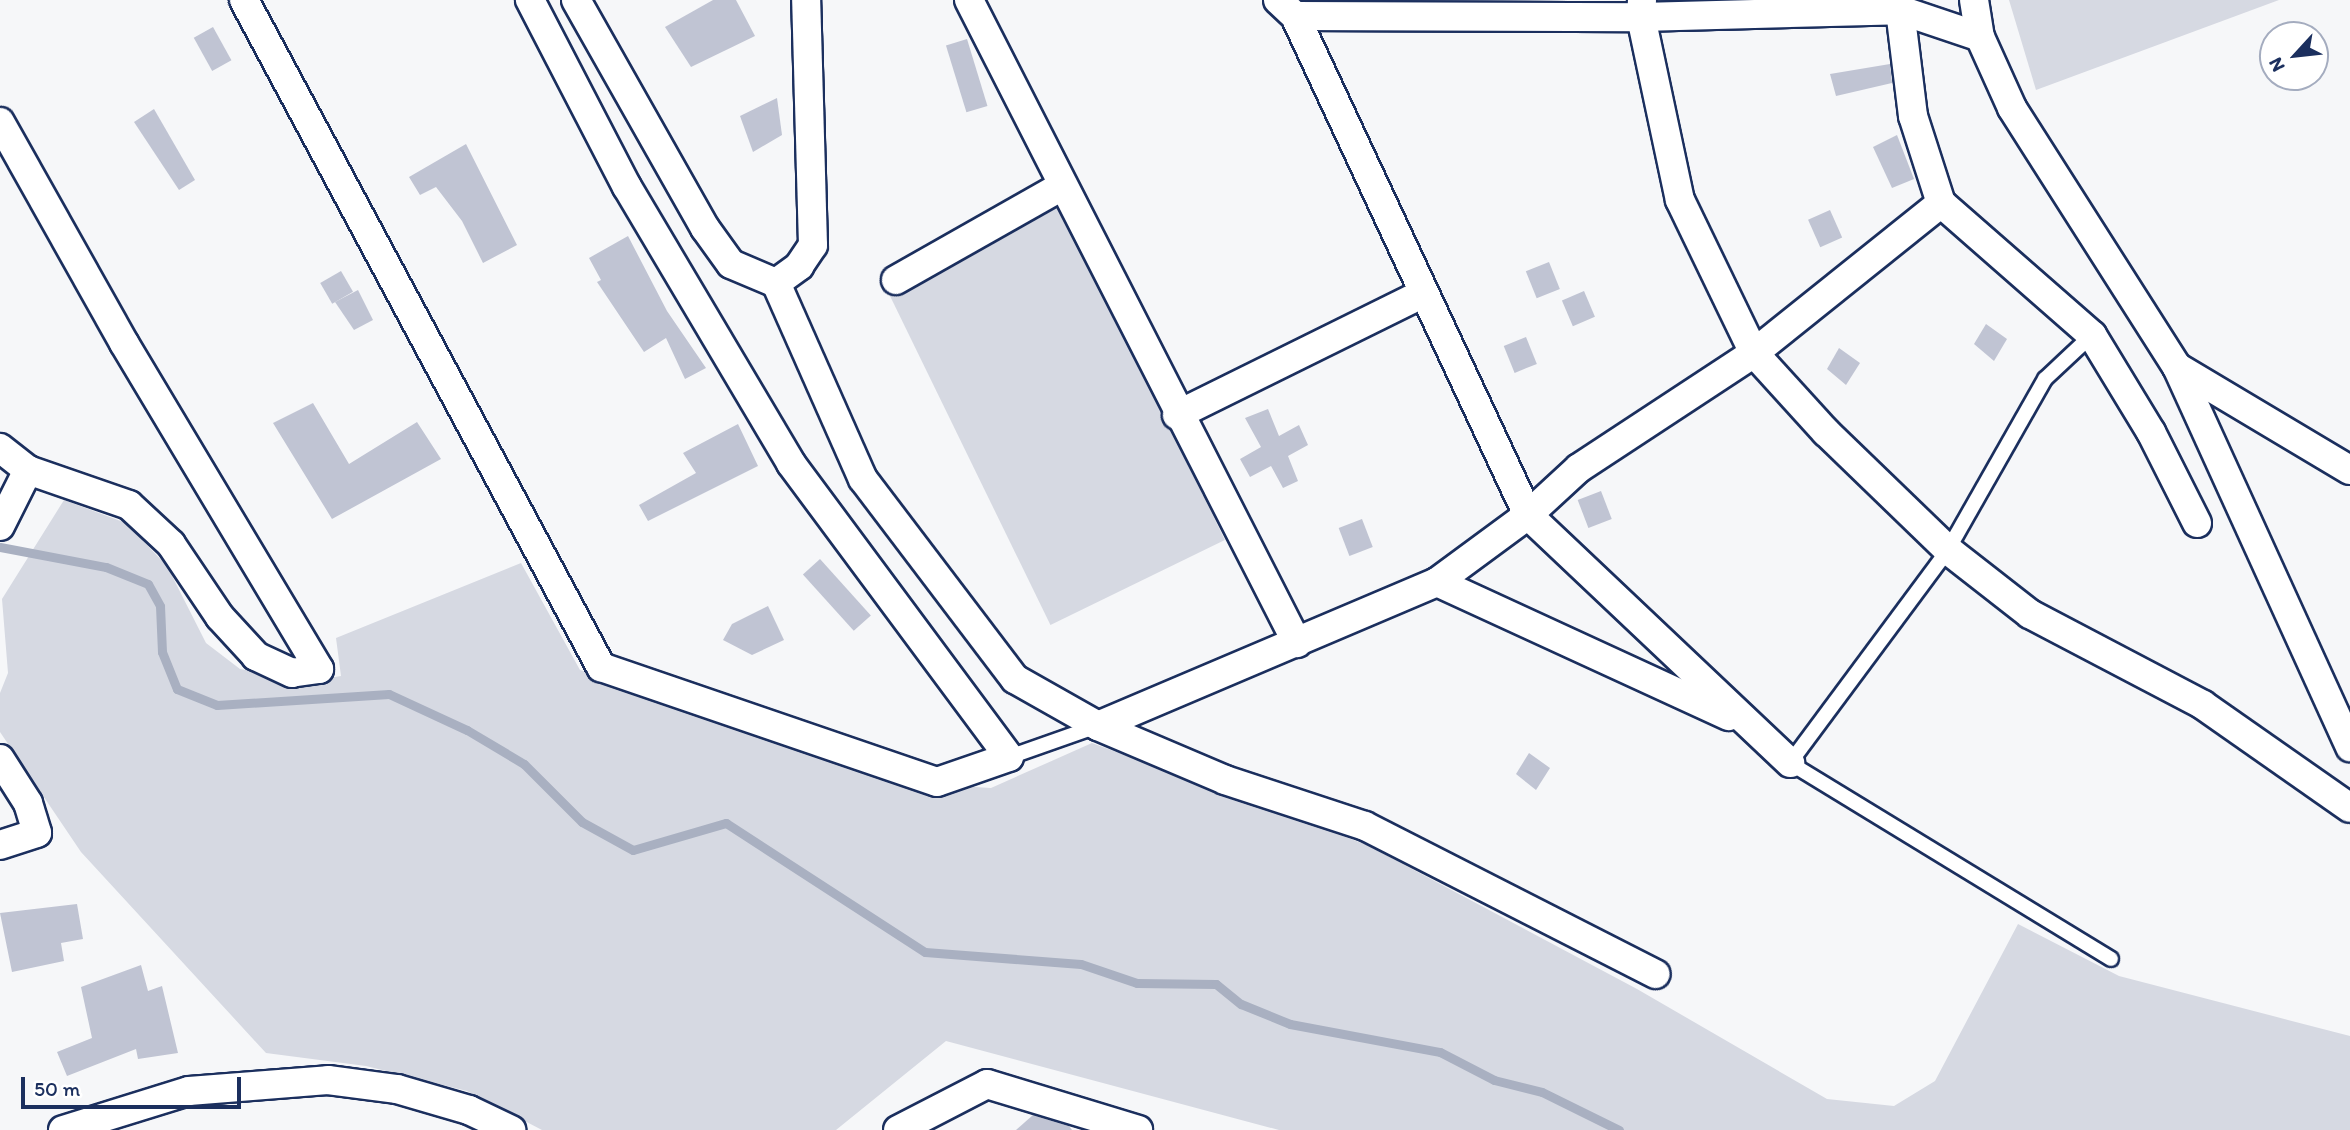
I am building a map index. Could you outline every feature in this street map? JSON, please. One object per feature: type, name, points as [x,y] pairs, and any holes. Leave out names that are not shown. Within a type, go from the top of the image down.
[{"type":"street","points":[[244,0],[601,667],[937,782],[1009,757],[791,463],[627,187],[530,0]]},
{"type":"street","points":[[576,0],[705,228],[731,264],[776,283],[863,479],[1014,679],[1098,726],[1226,780],[1365,826],[1655,974]]},
{"type":"street","points":[[776,283],[799,266],[813,245],[806,0]]},
{"type":"street","points":[[969,0],[1177,415],[1297,643]]},
{"type":"street","points":[[1937,0],[1948,26]]},
{"type":"street","points":[[1974,0],[1980,37],[2012,108],[2177,367],[2350,747]]},
{"type":"street","points":[[1790,763],[1528,515],[1287,8],[1900,10],[1980,37]]},
{"type":"street","points":[[1642,8],[1680,200],[1754,353],[1826,432],[1948,550],[2030,614],[2203,705],[2350,808]]},
{"type":"street","points":[[1900,10],[1913,116],[1941,203],[2092,335],[2151,432],[2197,523]]},
{"type":"street","points":[[0,122],[124,343],[319,670],[292,673],[256,656],[219,617],[171,544],[129,505],[28,470],[0,448]]},
{"type":"street","points":[[896,279],[1062,186]]},
{"type":"street","points":[[1098,726],[1437,582],[1528,515],[1579,468],[1754,353],[1941,203]]},
{"type":"street","points":[[1177,415],[1424,293]]},
{"type":"street","points":[[2177,367],[2350,470]]},
{"type":"street","points":[[0,526],[28,470]]},
{"type":"street","points":[[1437,582],[1750,726]]},
{"type":"street","points":[[0,759],[28,803],[37,833],[0,845]]},
{"type":"street","points":[[63,1130],[189,1091],[328,1080],[397,1089],[469,1110],[512,1130]]},
{"type":"street","points":[[899,1130],[987,1084],[1138,1130]]},
{"type":"lane","points":[[2092,335],[2045,379],[1948,550],[1790,763],[2111,959]]},
{"type":"lane","points":[[1009,757],[1098,726]]},
{"type":"shaded area","points":[[2009,0],[2279,0],[2036,90]]},
{"type":"shaded area","points":[[1060,202],[1225,540],[1050,625],[886,287]]},
{"type":"shaded area","points":[[64,500],[126,523],[167,566],[206,643],[240,669],[311,681],[341,676],[336,638],[521,563],[580,670],[941,785],[991,788],[1092,743],[1367,845],[1637,989],[1827,1099],[1894,1106],[1935,1081],[2018,924],[2119,976],[2350,1036],[2350,1130],[1279,1130],[946,1041],[836,1130],[542,1130],[467,1091],[366,1066],[266,1053],[81,852],[0,732],[0,693],[8,673],[2,599]]},
{"type":"building","points":[[713,0],[736,0],[755,36],[691,67],[665,27]]},
{"type":"building","points":[[213,27],[231,60],[212,71],[194,38]]},
{"type":"building","points":[[967,39],[987,106],[966,112],[946,45]]},
{"type":"building","points":[[1890,64],[1892,83],[1836,96],[1830,74]]},
{"type":"building","points":[[777,98],[782,135],[753,152],[740,116]]},
{"type":"building","points":[[154,109],[195,180],[179,190],[134,122]]},
{"type":"building","points":[[1897,135],[1914,179],[1892,188],[1873,147]]},
{"type":"building","points":[[466,144],[517,245],[483,263],[462,221],[436,187],[420,195],[409,177]]},
{"type":"building","points":[[1830,210],[1842,237],[1820,247],[1808,220]]},
{"type":"building","points":[[628,236],[667,311],[706,368],[685,379],[666,338],[644,352],[597,282],[601,280],[589,258]]},
{"type":"building","points":[[1549,262],[1560,289],[1537,298],[1526,271]]},
{"type":"building","points":[[341,271],[353,292],[332,304],[320,283]]},
{"type":"building","points":[[358,290],[373,320],[354,330],[335,302]]},
{"type":"building","points":[[1584,291],[1595,317],[1573,326],[1562,300]]},
{"type":"building","points":[[1986,324],[2007,339],[1994,361],[1974,344]]},
{"type":"building","points":[[1526,337],[1537,364],[1515,373],[1504,346]]},
{"type":"building","points":[[1839,348],[1860,363],[1846,385],[1827,369]]},
{"type":"building","points":[[313,403],[349,464],[417,422],[441,459],[332,519],[273,423]]},
{"type":"building","points":[[1268,409],[1279,436],[1299,425],[1308,445],[1288,456],[1298,481],[1283,488],[1271,466],[1250,477],[1240,459],[1261,447],[1245,418]]},
{"type":"building","points":[[738,424],[758,466],[648,521],[639,505],[696,473],[683,453]]},
{"type":"building","points":[[1601,491],[1612,519],[1588,528],[1578,500]]},
{"type":"building","points":[[1362,519],[1373,547],[1349,556],[1339,528]]},
{"type":"building","points":[[820,559],[871,615],[854,631],[803,574]]},
{"type":"building","points":[[768,606],[784,640],[752,655],[723,640],[732,624]]},
{"type":"building","points":[[1529,753],[1550,768],[1536,790],[1516,774]]},
{"type":"building","points":[[77,904],[83,939],[61,943],[64,961],[12,972],[0,913]]},
{"type":"building","points":[[141,965],[148,991],[162,986],[178,1053],[138,1059],[136,1049],[67,1076],[57,1052],[92,1038],[81,987]]},
{"type":"building","points":[[1033,1115],[1069,1126],[1072,1130],[1016,1130]]},
{"type":"waterway","points":[[0,547],[106,567],[148,584],[160,606],[162,652],[177,689],[217,705],[389,694],[467,730],[524,764],[582,822],[633,850],[726,823],[925,952],[1081,964],[1137,983],[1216,984],[1241,1004],[1290,1024],[1440,1052],[1494,1080],[1542,1092],[1619,1130]]}]
